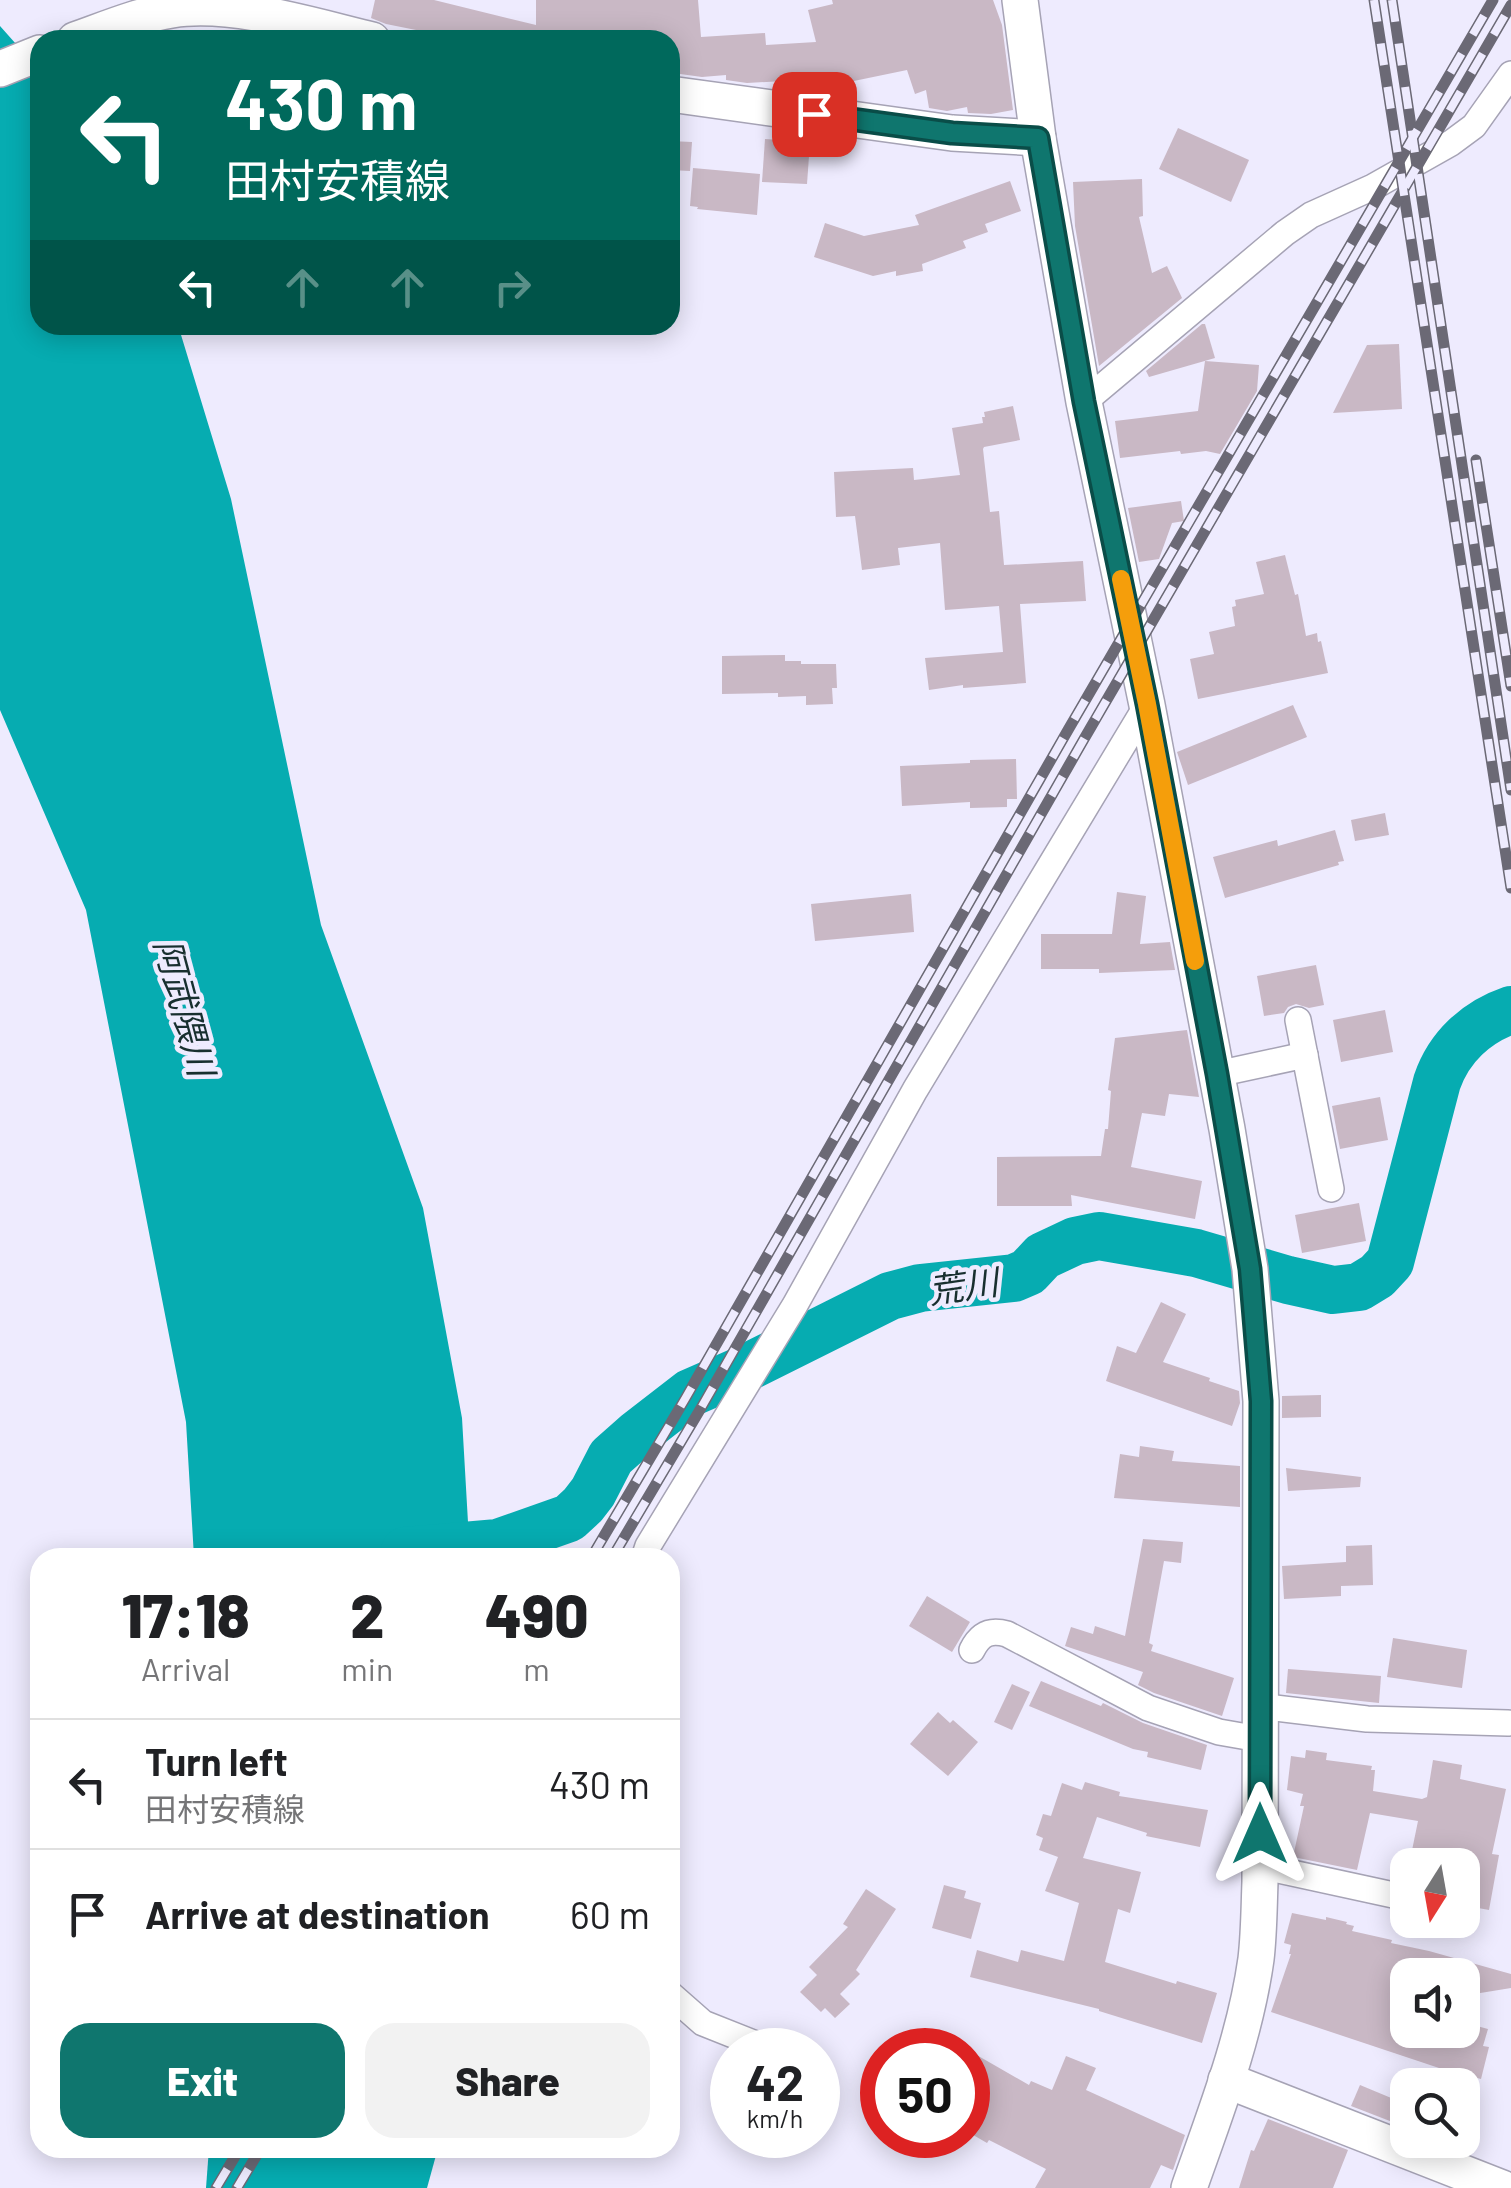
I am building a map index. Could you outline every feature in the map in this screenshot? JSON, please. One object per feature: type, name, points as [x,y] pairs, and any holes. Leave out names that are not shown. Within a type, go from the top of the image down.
[{"type":"main road","points":[[1020,0],[1038,138],[1084,402],[1147,704],[1217,1074],[1250,1269],[1261,1401],[1260,1866],[1256,1962],[1226,2080],[1189,2188]]},
{"type":"main road","points":[[106,30],[168,10],[194,7],[227,9],[328,30]]},
{"type":"main road","points":[[0,70],[30,58]]},
{"type":"main road","points":[[680,95],[952,133],[1038,138]]},
{"type":"main road","points":[[1226,2080],[1502,2188]]},
{"type":"street","points":[[1084,402],[1285,233],[1312,215],[1430,157],[1474,126],[1511,74]]},
{"type":"street","points":[[647,1548],[795,1305],[915,1090],[1147,704]]},
{"type":"street","points":[[1298,1020],[1331,1189]]},
{"type":"street","points":[[1217,1074],[1305,1055]]},
{"type":"street","points":[[972,1650],[978,1638],[988,1632],[999,1632],[1148,1708],[1219,1732],[1259,1722],[1367,1719],[1508,1723]]},
{"type":"street","points":[[1260,1866],[1390,1894]]},
{"type":"street","points":[[680,2003],[703,2023],[716,2028]]},
{"type":"water","name":"阿武隈川","points":[[0,26],[30,60],[30,335],[181,335],[231,499],[321,925],[423,1208],[462,1418],[469,1548],[193,1548],[186,1422],[86,910],[0,710]]},
{"type":"water","points":[[208,2158],[435,2158],[427,2188],[206,2188]]},
{"type":"building","points":[[375,0],[434,0],[536,25],[536,0],[698,0],[701,37],[765,33],[766,45],[816,42],[808,10],[833,4],[832,0],[993,0],[1002,25],[1013,110],[991,114],[968,113],[967,107],[947,111],[929,108],[926,90],[915,94],[907,70],[849,82],[849,94],[801,91],[801,80],[747,83],[726,80],[726,75],[680,74],[680,30],[416,30],[371,18]]},
{"type":"building","points":[[1178,128],[1249,160],[1231,202],[1159,169]]},
{"type":"building","points":[[765,139],[810,142],[807,184],[762,182]]},
{"type":"building","points":[[680,141],[692,142],[690,171],[680,170]]},
{"type":"building","points":[[693,168],[760,174],[757,215],[690,206]]},
{"type":"building","points":[[1142,179],[1143,216],[1139,217],[1152,273],[1167,266],[1182,298],[1099,366],[1075,226],[1073,182]]},
{"type":"building","points":[[1010,181],[1021,211],[985,224],[988,232],[963,241],[966,248],[922,264],[923,271],[873,276],[814,257],[825,223],[864,236],[919,225],[915,215]]},
{"type":"building","points":[[1202,324],[1215,358],[1149,377],[1146,371]]},
{"type":"building","points":[[1399,344],[1402,409],[1333,413],[1367,345]]},
{"type":"building","points":[[1205,361],[1259,365],[1257,391],[1220,454],[1180,451],[1120,458],[1115,421],[1198,411]]},
{"type":"building","points":[[1013,406],[1020,440],[983,449],[990,512],[999,511],[1004,565],[1083,561],[1086,601],[1020,604],[1026,683],[929,690],[925,658],[1003,652],[999,606],[945,610],[940,543],[898,548],[900,565],[862,570],[855,516],[836,517],[834,472],[913,468],[914,480],[960,475],[952,428],[983,423],[984,412]]},
{"type":"building","points":[[1181,501],[1184,521],[1172,523],[1159,559],[1139,562],[1128,508]]},
{"type":"building","points":[[1285,555],[1306,636],[1317,633],[1328,673],[1198,699],[1190,659],[1214,654],[1209,632],[1235,626],[1235,600],[1264,594],[1256,562]]},
{"type":"building","points":[[785,655],[785,661],[801,664],[836,664],[833,704],[806,705],[806,696],[778,697],[778,693],[722,694],[722,656]]},
{"type":"building","points":[[1293,705],[1307,737],[1188,785],[1177,752]]},
{"type":"building","points":[[1016,759],[1017,799],[1007,799],[1007,807],[970,808],[970,802],[902,806],[900,766]]},
{"type":"building","points":[[1385,813],[1389,835],[1355,841],[1351,820]]},
{"type":"building","points":[[1335,830],[1344,861],[1339,865],[1225,898],[1213,857],[1277,840],[1278,846]]},
{"type":"building","points":[[1117,892],[1146,896],[1140,944],[1170,942],[1175,970],[1099,973],[1099,969],[1041,969],[1041,934],[1112,934]]},
{"type":"building","points":[[911,894],[914,932],[815,941],[811,904]]},
{"type":"building","points":[[1316,965],[1324,1005],[1309,1008],[1296,1004],[1284,1013],[1264,1016],[1257,976]]},
{"type":"building","points":[[1385,1010],[1393,1052],[1341,1062],[1333,1020]]},
{"type":"building","points":[[1187,1030],[1199,1097],[1169,1094],[1165,1116],[1142,1113],[1131,1167],[1202,1181],[1195,1219],[1071,1195],[1072,1206],[997,1206],[997,1157],[1101,1156],[1108,1129],[1115,1038]]},
{"type":"building","points":[[1380,1097],[1388,1140],[1340,1149],[1332,1106]]},
{"type":"building","points":[[1359,1203],[1366,1241],[1302,1253],[1295,1215]]},
{"type":"building","points":[[1161,1302],[1186,1314],[1163,1362],[1239,1391],[1240,1403],[1232,1426],[1106,1381],[1117,1346],[1136,1353]]},
{"type":"building","points":[[1321,1395],[1321,1417],[1282,1418],[1282,1396]]},
{"type":"building","points":[[1140,1446],[1174,1451],[1172,1461],[1240,1466],[1240,1507],[1114,1498],[1120,1454],[1139,1457]]},
{"type":"building","points":[[1286,1468],[1361,1477],[1360,1487],[1288,1491]]},
{"type":"building","points":[[1143,1539],[1183,1542],[1181,1563],[1164,1561],[1149,1643],[1153,1645],[1151,1651],[1234,1678],[1222,1716],[1138,1685],[1143,1672],[1065,1646],[1071,1627],[1093,1634],[1095,1626],[1125,1636]]},
{"type":"building","points":[[1372,1545],[1373,1585],[1341,1586],[1341,1596],[1284,1599],[1282,1566],[1346,1562],[1346,1546]]},
{"type":"building","points":[[927,1596],[970,1622],[952,1652],[909,1626]]},
{"type":"building","points":[[1393,1638],[1467,1650],[1462,1688],[1387,1677]]},
{"type":"building","points":[[1288,1669],[1381,1676],[1379,1703],[1286,1693]]},
{"type":"building","points":[[1041,1681],[1207,1745],[1201,1770],[1147,1757],[1148,1752],[1029,1706]]},
{"type":"building","points":[[1012,1684],[1030,1692],[1012,1730],[994,1722]]},
{"type":"building","points":[[938,1712],[978,1742],[948,1776],[910,1744]]},
{"type":"building","points":[[1306,1750],[1327,1753],[1326,1760],[1372,1766],[1373,1791],[1422,1799],[1427,1797],[1433,1760],[1462,1765],[1460,1779],[1506,1789],[1492,1854],[1499,1855],[1489,1910],[1480,1908],[1480,1848],[1412,1848],[1418,1821],[1370,1813],[1357,1870],[1293,1857],[1304,1806],[1300,1806],[1303,1794],[1287,1790],[1291,1756],[1305,1758]]},
{"type":"building","points":[[1085,1782],[1120,1792],[1119,1796],[1208,1810],[1200,1847],[1146,1836],[1147,1833],[1097,1817],[1083,1858],[1141,1872],[1130,1913],[1118,1909],[1105,1962],[1217,1993],[1202,2043],[1099,2009],[970,1977],[977,1950],[1018,1962],[1021,1950],[1064,1961],[1079,1903],[1045,1891],[1058,1857],[1039,1850],[1043,1838],[1036,1835],[1043,1814],[1051,1816],[1062,1783],[1082,1790]]},
{"type":"building","points":[[944,1885],[966,1891],[964,1898],[981,1903],[971,1939],[932,1928]]},
{"type":"building","points":[[866,1889],[896,1909],[856,1970],[860,1974],[840,1994],[850,2004],[835,2018],[825,2008],[821,2012],[800,1992],[817,1975],[809,1967],[848,1927],[843,1924]]},
{"type":"building","points":[[1292,1913],[1347,1922],[1354,1926],[1352,1931],[1454,1958],[1390,1958],[1390,2048],[1480,2048],[1480,2027],[1488,2029],[1483,2046],[1489,2047],[1481,2079],[1480,2068],[1439,2068],[1271,2012],[1291,1954],[1291,1945],[1284,1943]]},
{"type":"building","points":[[1480,1965],[1511,1974],[1511,1988],[1480,1993]]},
{"type":"building","points":[[1066,2056],[1096,2068],[1086,2090],[1185,2135],[1173,2170],[1161,2165],[1150,2188],[1035,2188],[1046,2169],[990,2141],[990,2063],[1029,2085],[1031,2081],[1052,2090]]},
{"type":"building","points":[[1360,2085],[1390,2098],[1390,2121],[1351,2106]]},
{"type":"building","points":[[1268,2119],[1348,2150],[1333,2188],[1239,2188],[1251,2150],[1254,2151]]},
{"type":"waterway","name":"荒川","points":[[440,1548],[498,1543],[569,1518],[593,1492],[611,1457],[690,1393],[890,1296],[920,1288],[1014,1278],[1028,1272],[1043,1256],[1075,1241],[1099,1236],[1196,1253],[1333,1290],[1359,1287],[1390,1262],[1442,1069],[1465,1037],[1486,1021],[1511,1010]]},
{"type":"railway","points":[[1374,0],[1511,888]]},
{"type":"railway","points":[[1392,0],[1511,790]]},
{"type":"railway","points":[[597,1548],[1493,0]]},
{"type":"railway","points":[[618,1548],[1511,5]]},
{"type":"railway","points":[[1476,460],[1511,686]]},
{"type":"railway","points":[[216,2188],[234,2158]]},
{"type":"railway","points":[[237,2188],[255,2158]]},
{"type":"slow traffic","points":[[1121,579],[1195,961]]},
{"type":"route","points":[[814,114],[952,133],[1038,138],[1084,402],[1147,704],[1217,1074],[1250,1269],[1261,1401],[1260,1834]]}]
